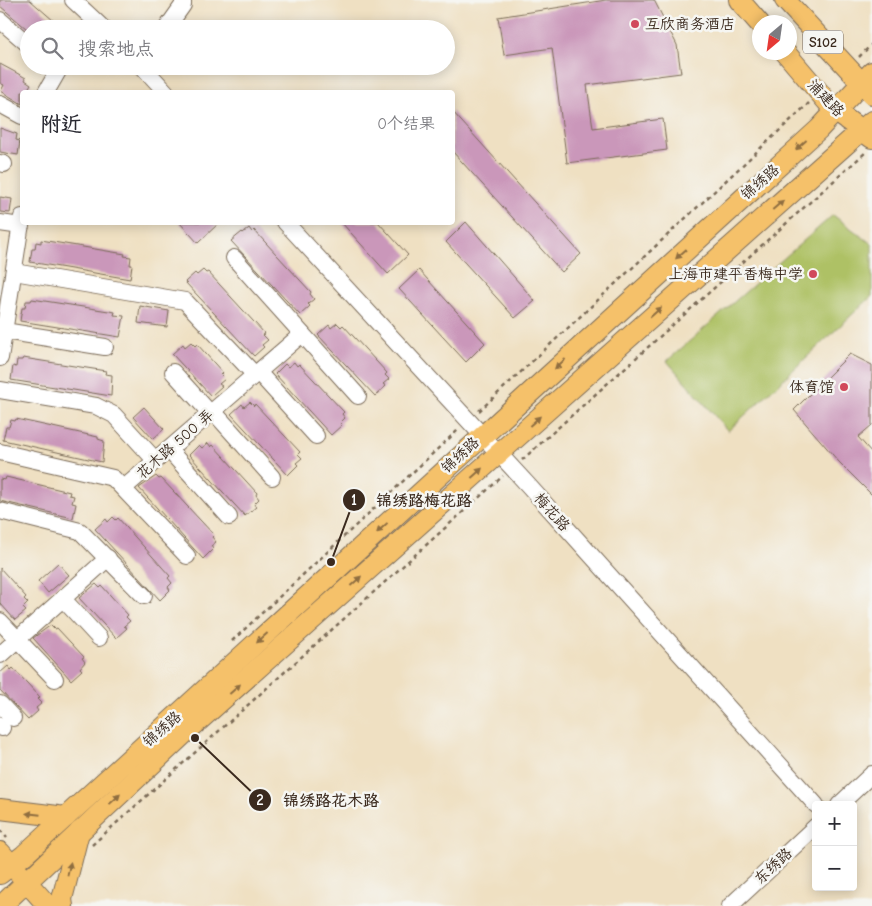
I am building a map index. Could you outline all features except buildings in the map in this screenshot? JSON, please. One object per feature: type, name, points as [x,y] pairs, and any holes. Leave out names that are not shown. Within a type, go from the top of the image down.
[{"type":"main road","points":[[739,0],[752,15]]},
{"type":"main road","name":"S102","points":[[785,0],[848,68],[868,83]]},
{"type":"main road","name":"浦建路","points":[[791,60],[835,111],[870,134]]},
{"type":"main road","name":"锦绣路","points":[[3,863],[24,855],[338,570],[475,428],[819,129],[835,111],[868,83]]},
{"type":"main road","name":"锦绣路","points":[[4,901],[185,733],[506,461],[870,134]]},
{"type":"main road","points":[[0,809],[66,817]]},
{"type":"main road","points":[[63,906],[62,899],[79,832]]},
{"type":"main road","points":[[3,863],[26,882],[48,906]]},
{"type":"street","points":[[73,0],[92,20]]},
{"type":"street","points":[[172,20],[183,5],[183,0]]},
{"type":"street","points":[[0,20],[20,37]]},
{"type":"street","points":[[47,90],[56,75]]},
{"type":"street","points":[[150,75],[164,90]]},
{"type":"street","points":[[0,104],[20,115]]},
{"type":"street","points":[[0,223],[20,222]]},
{"type":"street","points":[[0,358],[22,225]]},
{"type":"street","name":"梅花路","points":[[288,225],[506,461],[812,801]]},
{"type":"street","points":[[234,258],[358,396]]},
{"type":"street","points":[[14,272],[185,301],[257,373],[316,436]]},
{"type":"street","points":[[4,331],[105,347]]},
{"type":"street","name":"花木路 500 弄","points":[[0,452],[105,475],[113,478],[124,488],[302,334]]},
{"type":"street","points":[[173,372],[272,477]]},
{"type":"street","points":[[0,390],[106,409],[114,415],[156,461]]},
{"type":"street","points":[[169,450],[229,517]]},
{"type":"street","points":[[124,488],[187,556]]},
{"type":"street","points":[[0,511],[72,527],[88,537],[144,596]]},
{"type":"street","points":[[0,655],[108,558]]},
{"type":"street","points":[[63,599],[99,638]]},
{"type":"street","points":[[0,621],[55,679]]},
{"type":"street","points":[[0,704],[5,724]]},
{"type":"street","points":[[843,801],[872,774]]},
{"type":"street","name":"东绣路","points":[[730,906],[812,830]]},
{"type":"path","points":[[848,68],[872,44]]},
{"type":"path","points":[[228,645],[475,428],[820,94]]},
{"type":"path","points":[[70,864],[506,461],[870,134]]},
{"type":"green space","points":[[833,215],[872,244],[872,296],[728,431],[667,361]]},
{"type":"place","name":"互欣商务酒店","points":[[635,24]]},
{"type":"place","name":"上海市建平香梅中学","points":[[813,274]]},
{"type":"place","name":"体育馆","points":[[844,387]]},
{"type":"place","name":"锦绣路梅花路","points":[[331,562]]},
{"type":"place","name":"锦绣路花木路","points":[[195,738]]}]
